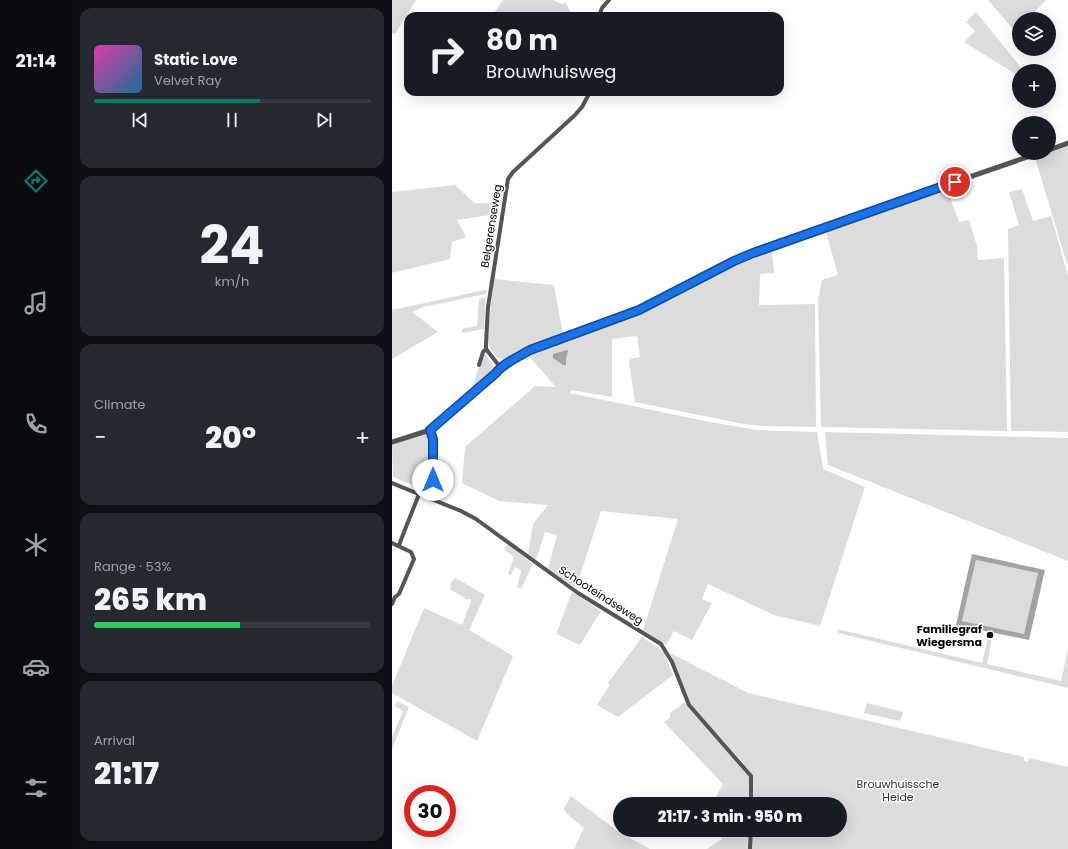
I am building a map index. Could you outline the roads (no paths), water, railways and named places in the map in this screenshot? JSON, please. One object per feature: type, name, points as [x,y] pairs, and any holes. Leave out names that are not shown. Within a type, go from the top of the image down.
[{"type":"street","points":[[600,12],[609,0]]},
{"type":"street","name":"Belgerenseweg","points":[[479,365],[483,352],[486,349],[488,307],[508,179],[518,167],[575,115],[582,107],[588,96]]},
{"type":"street","points":[[1056,147],[1068,143]]},
{"type":"street","points":[[392,442],[430,430],[496,373],[500,367],[530,350],[639,310],[734,261],[769,246],[1019,160]]},
{"type":"street","points":[[486,349],[500,367]]},
{"type":"street","points":[[430,430],[433,439],[433,494],[431,499]]},
{"type":"street","name":"Schooteindseweg","points":[[392,483],[476,520],[578,593],[660,644],[672,662],[689,704],[750,776],[751,797]]},
{"type":"street","points":[[399,545],[419,494]]},
{"type":"street","points":[[392,543],[399,545],[414,555],[414,559],[399,594],[393,597],[392,604]]},
{"type":"street","points":[[750,837],[750,849]]},
{"type":"place","name":"Familiegraf Wiegersma","points":[[990,635]]},
{"type":"park label","name":"Brouwhuissche Heide","points":[[898,790]]}]
